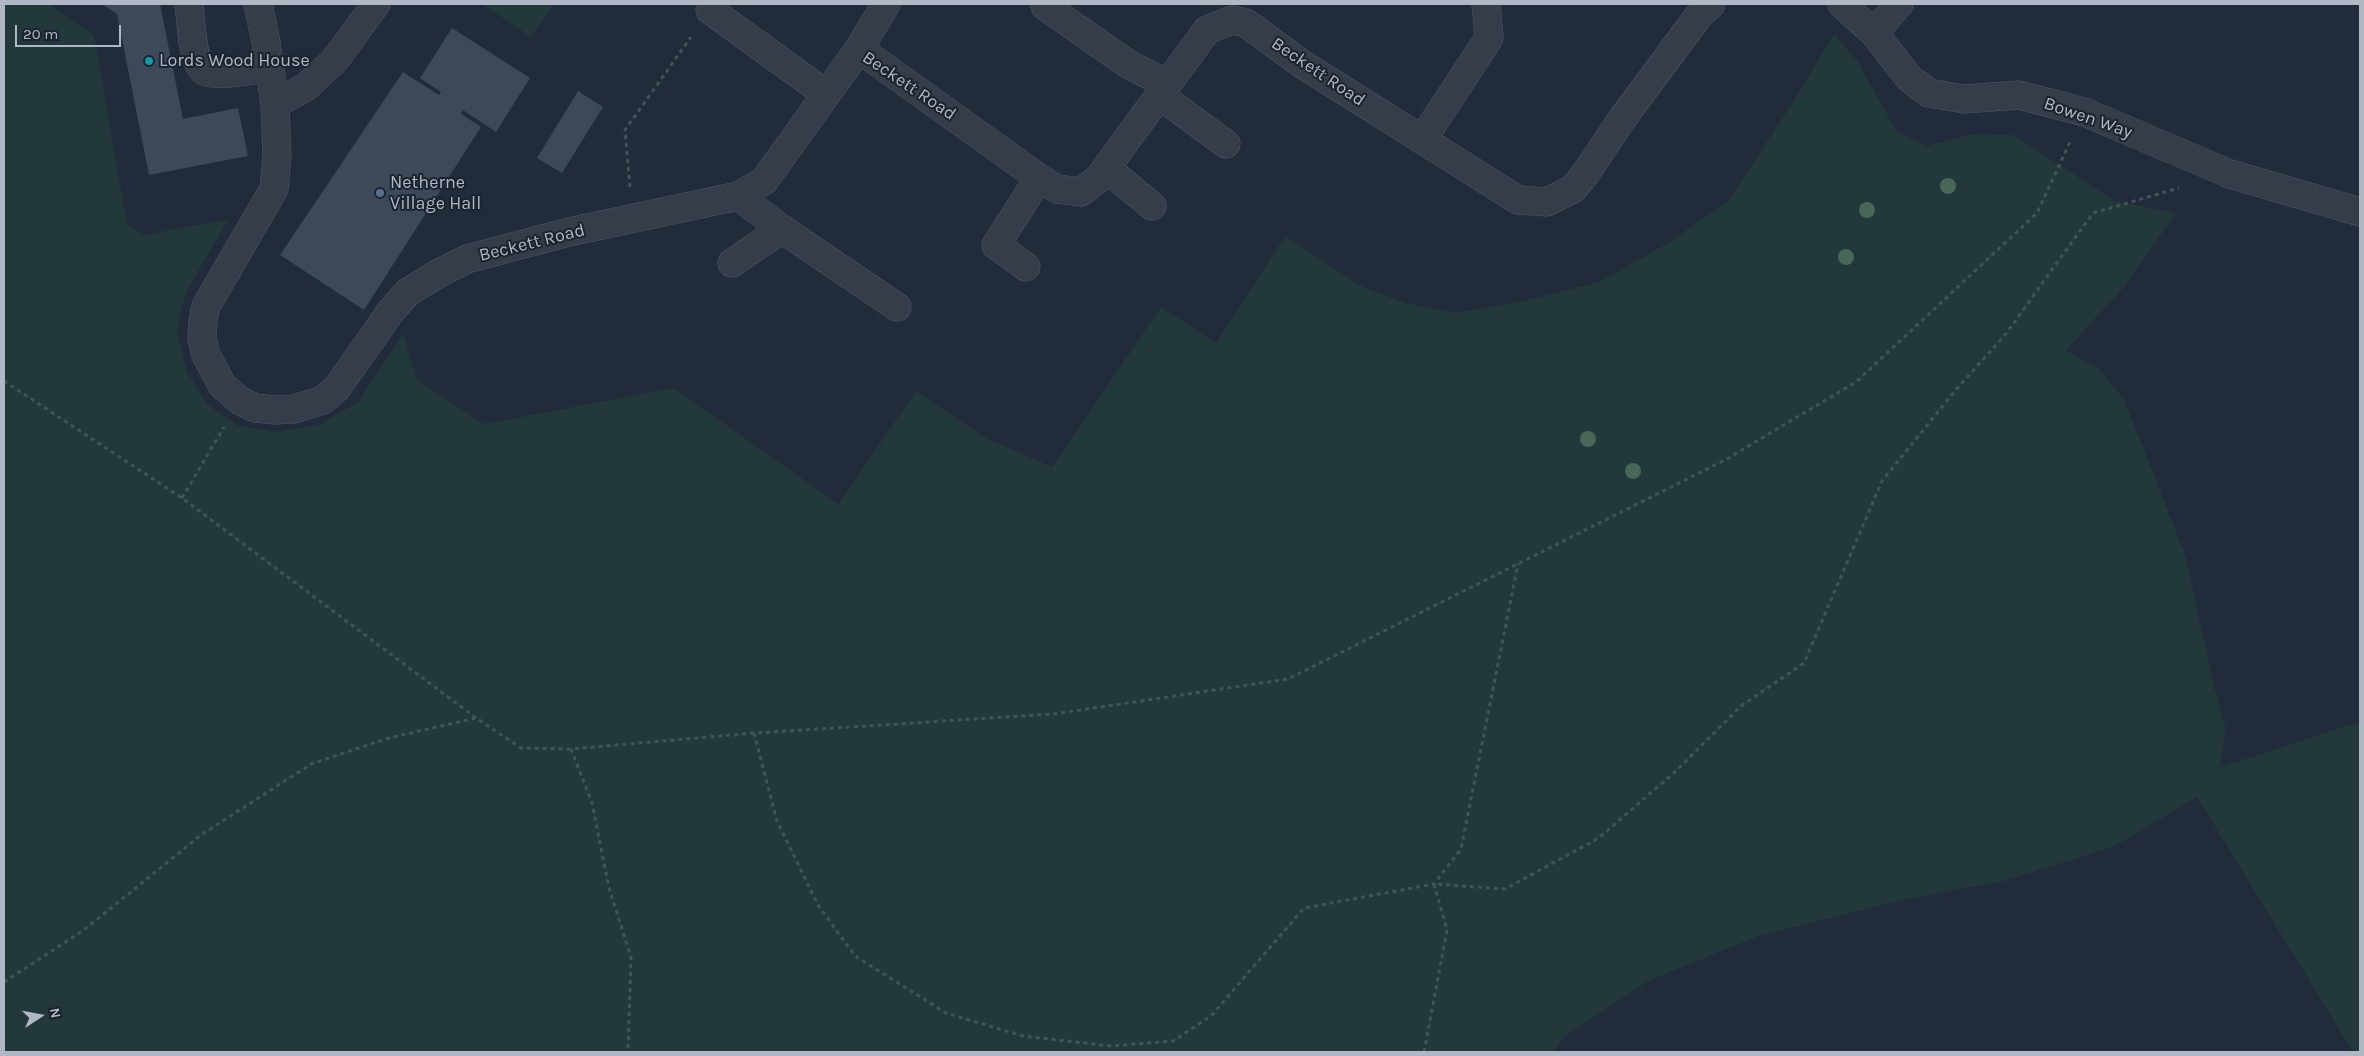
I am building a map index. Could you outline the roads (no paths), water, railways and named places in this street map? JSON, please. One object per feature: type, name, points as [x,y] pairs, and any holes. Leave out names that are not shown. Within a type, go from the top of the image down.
[{"type":"street","points":[[189,4],[196,60],[203,70],[213,74],[270,68]]},
{"type":"street","points":[[258,4],[275,104],[306,87],[335,60],[376,4]]},
{"type":"street","points":[[859,49],[886,4]]},
{"type":"street","points":[[1422,140],[1489,38],[1486,4]]},
{"type":"street","name":"Beckett Road","points":[[275,104],[277,155],[274,190],[218,284],[206,306],[203,320],[203,346],[212,370],[222,385],[239,400],[255,408],[275,410],[294,409],[323,400],[337,388],[391,312],[408,292],[424,281],[467,259],[569,232],[738,196],[764,181],[859,49],[1039,178],[1057,188],[1080,192],[1098,179],[1207,30],[1248,14],[1302,64],[1422,140],[1518,200],[1547,202],[1573,189],[1700,14],[1711,4]]},
{"type":"street","name":"Bowen Way","points":[[1842,4],[1874,33],[1910,79],[1929,93],[1964,99],[2019,95],[2084,112],[2230,174],[2360,212]]},
{"type":"street","points":[[1874,33],[1899,4]]},
{"type":"street","points":[[1045,6],[1163,89],[1226,144]]},
{"type":"street","points":[[710,10],[826,94]]},
{"type":"street","points":[[1106,168],[1152,206]]},
{"type":"street","points":[[1026,267],[996,245],[1039,178]]},
{"type":"street","points":[[738,196],[782,229],[897,307]]},
{"type":"street","points":[[732,263],[782,229]]},
{"type":"place","name":"Lords Wood House","points":[[149,61]]},
{"type":"place","name":"Netherne Village Hall","points":[[380,193]]}]
